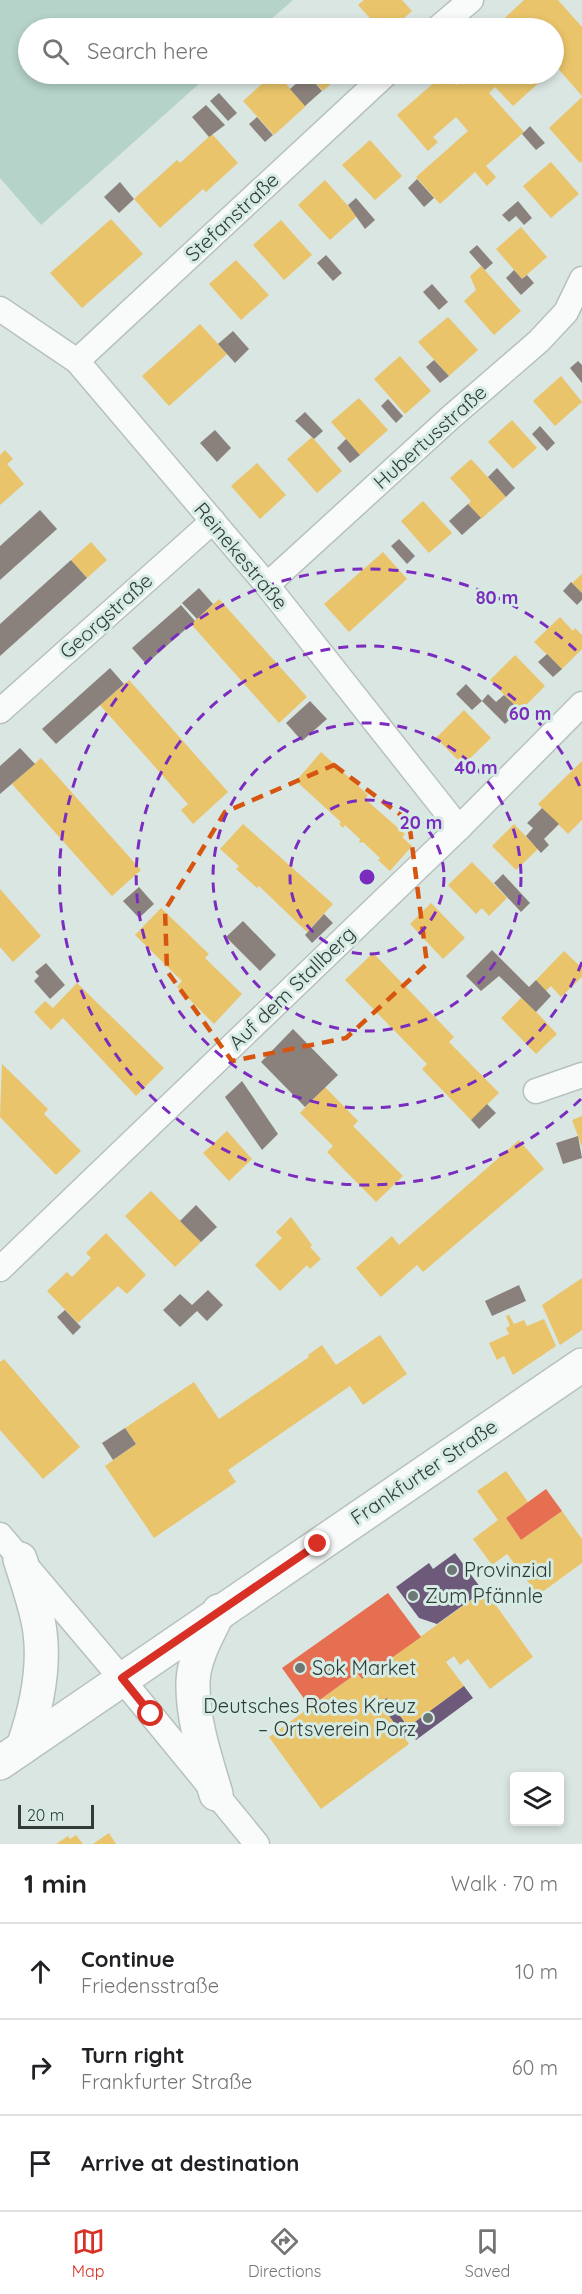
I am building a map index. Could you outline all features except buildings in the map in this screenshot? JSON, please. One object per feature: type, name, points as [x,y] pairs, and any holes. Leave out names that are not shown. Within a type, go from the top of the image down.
[{"type":"main road","name":"Frankfurter Straße","points":[[11,1755],[582,1365]]},
{"type":"main road","points":[[10,1547],[40,1631],[41,1676],[33,1718],[11,1755]]},
{"type":"main road","points":[[216,1794],[198,1733],[193,1679],[201,1649],[219,1611]]},
{"type":"street","points":[[450,18],[471,0]]},
{"type":"street","name":"Stefanstraße","points":[[77,361],[375,84]]},
{"type":"street","name":"Hubertusstraße","points":[[267,585],[451,417],[539,341],[566,312],[582,279]]},
{"type":"street","name":"Reinekestraße","points":[[0,309],[77,361],[267,585],[459,828]]},
{"type":"street","name":"Georgstraße","points":[[0,711],[213,521]]},
{"type":"street","name":"Auf dem Stallberg","points":[[0,1269],[459,828],[582,704]]},
{"type":"street","points":[[536,1091],[582,1075]]},
{"type":"street","points":[[10,1547],[122,1678],[257,1844]]},
{"type":"highlighted area","points":[[334,765],[409,821],[427,964],[346,1038],[232,1061],[167,971],[165,910],[225,812]]},
{"type":"green space","points":[[0,0],[293,0],[272,18],[18,18],[18,84],[199,84],[41,225],[0,178]]},
{"type":"place","name":"Provinzial","points":[[452,1570]]},
{"type":"place","name":"Zum Pfännle","points":[[413,1596]]},
{"type":"place","name":"Sok Market","points":[[300,1668]]},
{"type":"place","name":"Deutsches Rotes Kreuz – Ortsverein Porz","points":[[428,1718]]},
{"type":"route","points":[[151,1714],[122,1678],[318,1544]]}]
